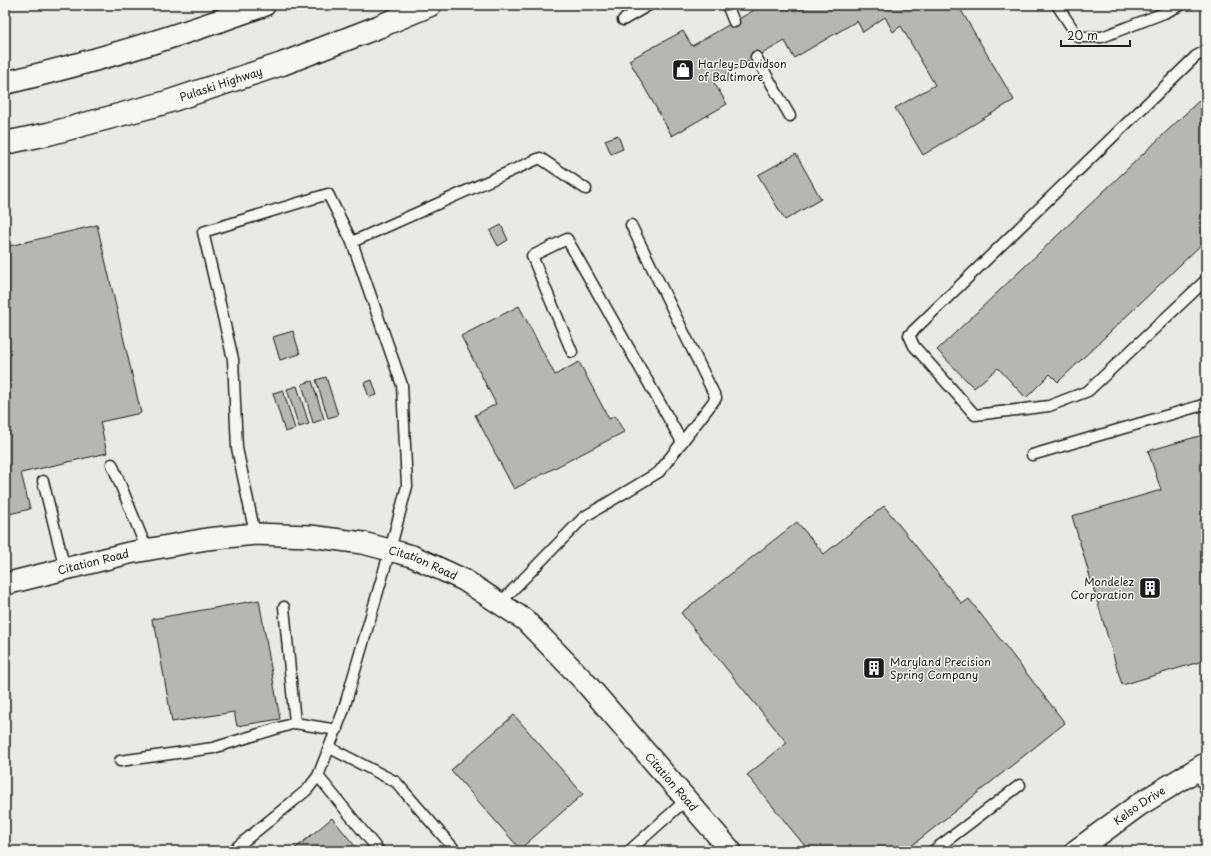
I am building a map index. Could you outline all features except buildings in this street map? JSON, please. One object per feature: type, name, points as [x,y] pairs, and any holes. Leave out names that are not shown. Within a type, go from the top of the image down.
[{"type":"main road","points":[[5,83],[58,70],[146,45],[264,5]]},
{"type":"main road","name":"Pulaski Highway","points":[[5,143],[48,134],[164,103],[282,64],[430,5]]},
{"type":"main road","name":"Kelso Drive","points":[[1076,851],[1140,804],[1201,766]]},
{"type":"street","name":"Citation Road","points":[[5,584],[147,550],[207,539],[255,534],[310,536],[363,543],[412,556],[464,580],[525,620],[584,681],[731,851]]},
{"type":"lane","points":[[624,20],[649,5]]},
{"type":"lane","points":[[727,5],[734,22]]},
{"type":"lane","points":[[1057,5],[1078,37],[1102,37],[1181,5]]},
{"type":"lane","points":[[1206,51],[1196,56],[909,334],[914,346],[975,415],[1050,406],[1088,391],[1206,280]]},
{"type":"lane","points":[[756,57],[790,116]]},
{"type":"lane","points":[[352,242],[540,158],[586,189]]},
{"type":"lane","points":[[232,851],[307,790],[318,776],[343,712],[407,486],[402,385],[352,242],[328,194],[203,232],[233,359],[237,448],[255,534]]},
{"type":"lane","points":[[500,603],[584,517],[659,472],[716,398],[631,225]]},
{"type":"lane","points":[[572,352],[532,256],[567,239],[682,442]]},
{"type":"lane","points":[[1032,455],[1206,404]]},
{"type":"lane","points":[[112,464],[147,550]]},
{"type":"lane","points":[[43,481],[65,569]]},
{"type":"lane","points":[[284,607],[295,723]]},
{"type":"lane","points":[[120,761],[214,748],[295,723],[337,730]]},
{"type":"lane","points":[[330,748],[396,782],[456,851]]},
{"type":"lane","points":[[1201,766],[1206,790]]},
{"type":"lane","points":[[318,776],[379,851]]},
{"type":"lane","points":[[933,851],[1020,785]]},
{"type":"lane","points":[[629,851],[686,800]]},
{"type":"place","name":"Harley-Davidson of Baltimore","points":[[683,70]]},
{"type":"place","name":"Mondelez Corporation","points":[[1150,588]]},
{"type":"place","name":"Maryland Precision Spring Company","points":[[874,668]]}]
